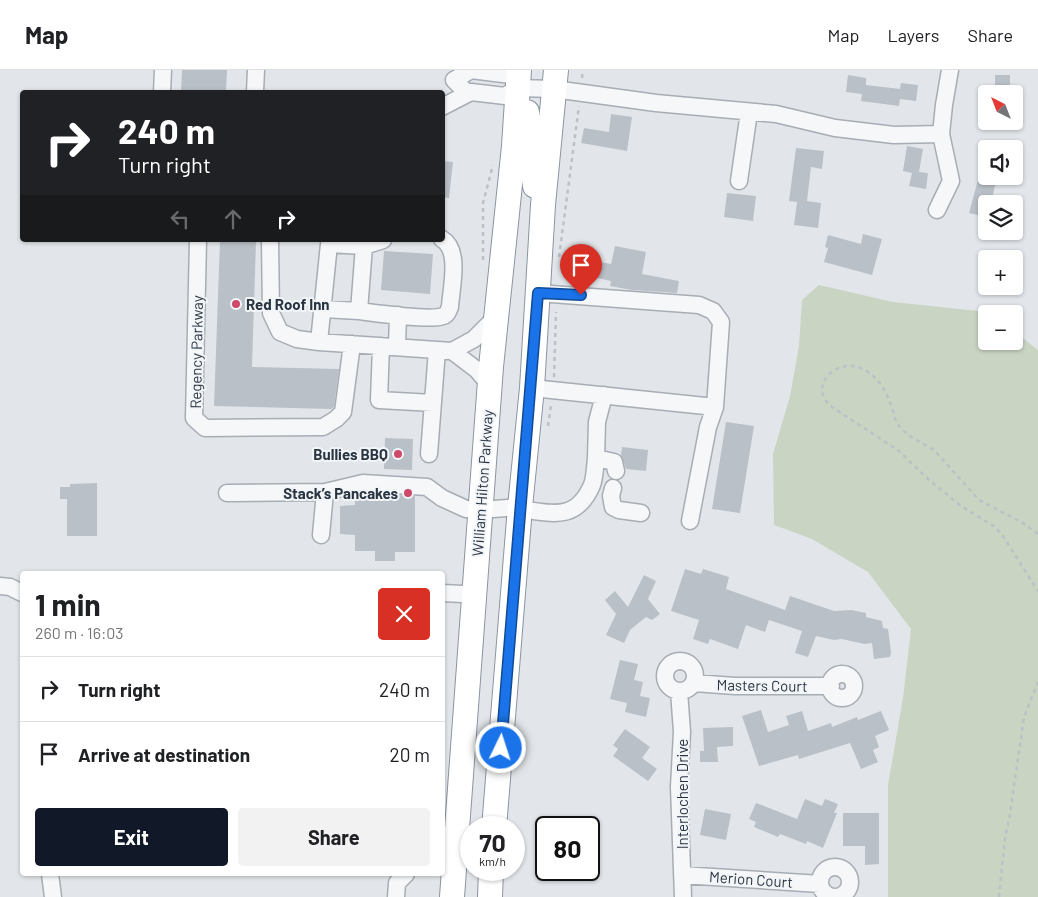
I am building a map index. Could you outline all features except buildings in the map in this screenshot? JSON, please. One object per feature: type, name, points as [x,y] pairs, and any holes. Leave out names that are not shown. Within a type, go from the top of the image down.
[{"type":"highway","points":[[495,816],[520,508],[532,388],[542,247],[550,76]]},
{"type":"highway","points":[[518,79],[526,108],[542,247]]},
{"type":"highway","name":"William Hilton Parkway","points":[[452,897],[449,859],[474,591],[489,384],[513,156],[518,79]]},
{"type":"highway","points":[[490,897],[491,881]]},
{"type":"street","points":[[162,90],[163,70]]},
{"type":"street","points":[[518,79],[505,96],[466,92],[454,75],[471,70],[511,75],[518,79],[550,76],[656,103],[776,114],[835,128],[884,134],[941,134]]},
{"type":"street","points":[[937,210],[951,181],[941,134],[950,70]]},
{"type":"street","points":[[254,72],[255,90]]},
{"type":"street","points":[[445,105],[471,92]]},
{"type":"street","points":[[739,181],[749,112]]},
{"type":"street","points":[[323,309],[429,318],[443,317],[448,314],[450,307],[454,256],[448,243],[445,241]]},
{"type":"street","name":"Regency Parkway","points":[[198,242],[194,418],[205,428],[323,427],[330,423],[343,412],[352,344]]},
{"type":"street","points":[[270,242],[271,313],[280,332],[297,339],[445,350],[474,339],[496,317]]},
{"type":"street","points":[[319,342],[329,244],[364,246],[377,242]]},
{"type":"street","points":[[359,311],[364,246]]},
{"type":"street","points":[[538,293],[699,306],[713,311],[721,322],[715,407],[708,427],[690,521]]},
{"type":"street","points":[[398,315],[389,347],[379,400],[433,402]]},
{"type":"street","points":[[445,350],[477,370],[489,384]]},
{"type":"street","points":[[429,454],[433,402],[445,350]]},
{"type":"street","points":[[532,388],[715,407]]},
{"type":"street","points":[[227,493],[325,492],[363,483],[427,487],[442,498],[466,509],[520,508],[564,513],[575,509],[592,484],[596,458],[597,422],[604,395]]},
{"type":"street","points":[[596,458],[614,462],[616,471]]},
{"type":"street","points":[[592,484],[594,490],[602,494],[608,494],[613,488],[611,496],[613,507],[619,510],[641,513]]},
{"type":"street","points":[[320,535],[325,492]]},
{"type":"street","points":[[0,586],[10,587],[20,592]]},
{"type":"street","points":[[445,593],[463,594],[474,591]]},
{"type":"street","points":[[682,661],[692,666],[695,678],[690,688],[679,691],[673,690],[666,681],[665,675],[670,665],[682,661]]},
{"type":"street","name":"Masters Court","points":[[694,683],[735,686],[831,686]]},
{"type":"street","name":"Interlochen Drive","points":[[679,691],[682,732],[679,787],[683,897]]},
{"type":"street","name":"Merion Court","points":[[682,875],[820,884]]},
{"type":"street","points":[[50,876],[52,897],[60,897]]},
{"type":"street","points":[[396,897],[397,884],[404,876]]},
{"type":"path","points":[[1038,534],[1023,523],[978,500],[936,452],[928,445],[908,435],[896,420],[885,388],[867,371],[858,366],[847,365],[838,367],[832,372],[822,389],[823,397],[829,405],[899,451],[929,480],[955,501],[995,527],[1003,536],[1038,591]]},
{"type":"path","points":[[998,897],[1005,838],[1024,717],[1038,682]]},
{"type":"green space","points":[[819,285],[893,302],[978,311],[978,350],[1023,350],[1023,338],[1038,350],[1038,897],[888,897],[888,785],[903,698],[911,629],[868,572],[812,539],[774,525],[773,454],[790,396],[799,346],[802,300]]},
{"type":"place","name":"Red Roof Inn","points":[[236,304]]},
{"type":"place","name":"Bullies BBQ","points":[[398,454]]},
{"type":"place","name":"Stack’s Pancakes","points":[[408,493]]},
{"type":"route","points":[[501,748],[520,507],[532,388],[538,293],[581,295]]}]
